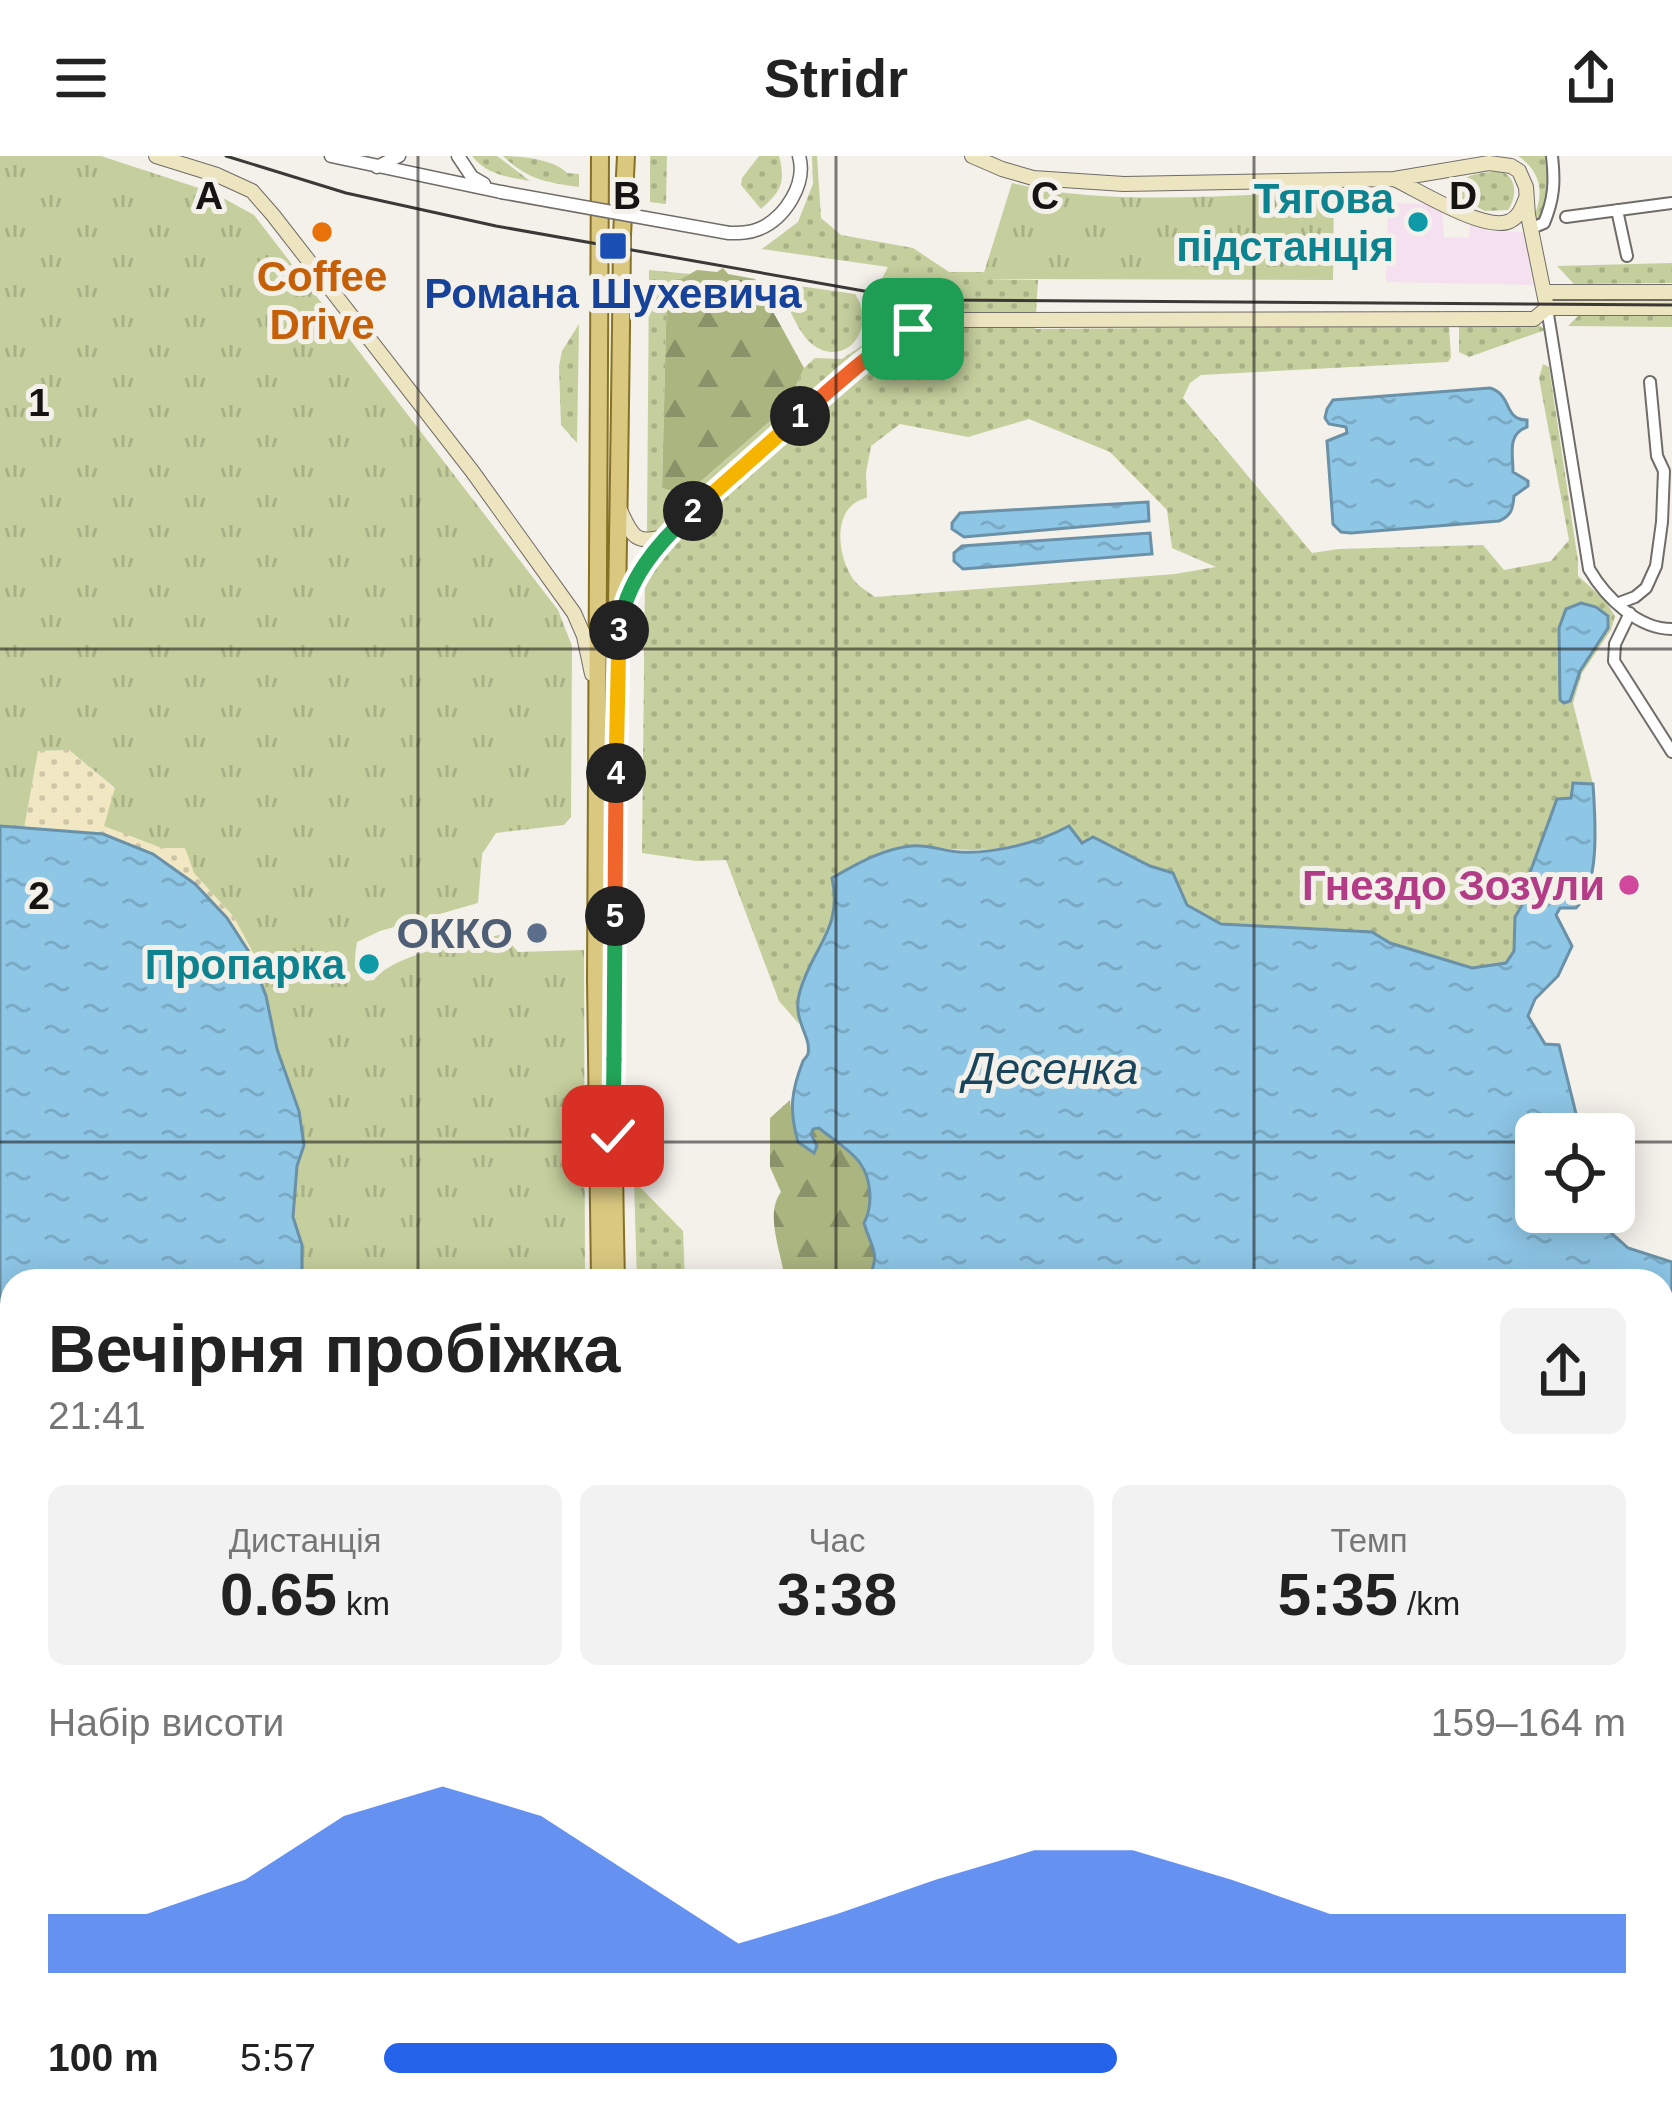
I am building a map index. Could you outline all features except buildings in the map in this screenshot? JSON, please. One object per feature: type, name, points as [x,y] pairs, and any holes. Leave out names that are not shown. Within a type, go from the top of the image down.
[{"type":"main road","points":[[156,156],[252,191],[292,238],[472,471],[574,613],[598,698]]},
{"type":"main road","points":[[600,156],[596,1002],[600,1269]]},
{"type":"main road","points":[[619,624],[639,572],[666,536],[867,358],[888,342],[930,324],[1024,319],[1534,320],[1545,300],[1536,229],[1523,178],[1511,166],[1489,164],[1394,179],[1146,184],[1064,182],[1019,174],[973,156]]},
{"type":"main road","points":[[616,1269],[613,1136],[626,157]]},
{"type":"main road","points":[[1441,201],[1436,184],[1445,171]]},
{"type":"main road","points":[[1394,179],[1477,220],[1504,224],[1514,220],[1526,198]]},
{"type":"main road","points":[[1514,220],[1536,229]]},
{"type":"main road","points":[[1545,300],[1672,292]]},
{"type":"main road","points":[[1545,300],[1672,308]]},
{"type":"main road","points":[[620,508],[638,538],[651,541],[666,536]]},
{"type":"street","points":[[331,156],[501,192],[746,233],[782,211],[799,182],[799,156]]},
{"type":"street","points":[[375,167],[399,156]]},
{"type":"street","points":[[458,156],[472,177],[501,192]]},
{"type":"street","points":[[1536,229],[1555,188],[1552,156]]},
{"type":"street","points":[[1566,217],[1672,203]]},
{"type":"street","points":[[1617,210],[1627,256]]},
{"type":"street","points":[[1545,300],[1589,569],[1630,613],[1653,628],[1672,629]]},
{"type":"street","points":[[1619,603],[1646,588],[1656,566],[1668,470],[1657,456],[1651,382]]},
{"type":"street","points":[[1630,613],[1615,644],[1614,661],[1671,747]]},
{"type":"shaded area","points":[[1388,203],[1429,204],[1442,210],[1444,237],[1469,238],[1470,223],[1488,231],[1524,232],[1533,285],[1386,282]]},
{"type":"green space","points":[[0,156],[101,156],[214,193],[254,215],[558,610],[572,646],[571,817],[564,825],[496,833],[482,854],[478,903],[357,942],[355,964],[361,978],[374,980],[398,962],[503,934],[518,952],[584,950],[585,1269],[302,1269],[302,1245],[293,1218],[297,1166],[304,1145],[299,1111],[261,983],[313,960],[266,977],[234,917],[194,873],[185,848],[162,848],[104,826],[115,788],[69,750],[38,751],[24,829],[0,826]]},
{"type":"green space","points":[[472,156],[497,156],[530,181],[491,171]]},
{"type":"green space","points":[[503,156],[538,160],[579,174],[579,187],[538,179]]},
{"type":"green space","points":[[650,156],[667,156],[666,204],[650,202]]},
{"type":"green space","points":[[759,156],[779,156],[782,173],[777,191],[761,209],[741,185]]},
{"type":"green space","points":[[812,156],[817,156],[821,218],[841,235],[913,248],[949,272],[984,272],[983,279],[1038,280],[1035,329],[1449,326],[1448,362],[1201,375],[1190,383],[1183,398],[1312,553],[1483,545],[1504,570],[1551,561],[1569,540],[1539,378],[1543,364],[1549,367],[1578,576],[1615,616],[1582,673],[1573,703],[1593,784],[1574,783],[1531,890],[1515,917],[1514,951],[1507,963],[1472,968],[1390,943],[1372,932],[1221,924],[1186,905],[1173,873],[1094,837],[1082,844],[1069,826],[1031,842],[993,849],[914,845],[836,896],[828,929],[801,990],[799,1024],[779,1001],[726,860],[642,853],[645,582],[670,541],[804,419],[808,399],[657,532],[647,532],[649,270],[690,274],[667,288],[662,487],[686,494],[786,407],[804,368],[815,358],[842,359],[866,343],[872,331],[870,302],[888,267],[762,249],[798,222],[813,184]],"holes":[[[1029,419],[1110,452],[1167,510],[1172,548],[1216,567],[875,597],[847,569],[840,532],[843,520],[856,502],[867,498],[871,446],[900,424],[968,437]]]},
{"type":"green space","points":[[1518,156],[1548,156],[1549,200],[1536,223],[1539,184]]},
{"type":"green space","points":[[1497,171],[1509,176],[1514,186],[1508,210],[1485,211],[1462,199],[1463,180]]},
{"type":"green space","points":[[1012,183],[1131,197],[1334,191],[1333,280],[982,279]]},
{"type":"green space","points":[[1672,263],[1672,283],[1574,284],[1557,266]]},
{"type":"green space","points":[[723,268],[728,274],[755,279],[804,368],[786,407],[686,494],[662,488],[667,287],[697,270]]},
{"type":"green space","points":[[778,283],[855,294],[863,320],[854,342],[836,352],[812,344]]},
{"type":"green space","points":[[1579,315],[1672,315],[1672,327],[1568,326]]},
{"type":"green space","points":[[579,324],[577,443],[561,425],[559,366],[562,351]]},
{"type":"green space","points":[[1538,324],[1545,330],[1469,357],[1459,352],[1459,326]]},
{"type":"green space","points":[[790,1100],[793,1126],[811,1134],[819,1128],[859,1162],[870,1197],[867,1233],[875,1257],[873,1269],[783,1269],[774,1223],[781,1192],[770,1167],[770,1118]]},
{"type":"green space","points":[[634,1181],[683,1231],[685,1269],[637,1269]]},
{"type":"sand","points":[[69,750],[185,848],[194,873],[234,917],[266,977],[280,1028],[277,1049],[24,829],[38,751]]},
{"type":"water","points":[[1490,388],[1502,396],[1514,416],[1527,420],[1527,427],[1516,434],[1512,451],[1513,472],[1528,481],[1528,486],[1514,496],[1506,517],[1351,533],[1333,524],[1327,441],[1347,433],[1346,427],[1329,424],[1325,418],[1333,400]]},
{"type":"water","points":[[1148,502],[1149,521],[964,537],[952,529],[960,513]]},
{"type":"water","points":[[1150,533],[1152,554],[963,569],[954,561],[954,553],[962,546]]},
{"type":"water","points":[[1581,603],[1608,616],[1608,628],[1580,671],[1570,701],[1564,703],[1560,700],[1559,628],[1566,609]]},
{"type":"water","name":"Десенка","points":[[1573,783],[1593,784],[1593,867],[1576,908],[1560,908],[1556,915],[1572,946],[1558,976],[1535,999],[1528,1016],[1545,1044],[1559,1045],[1576,1113],[1515,1113],[1515,1233],[1612,1233],[1628,1248],[1672,1262],[1672,1269],[872,1269],[875,1257],[864,1223],[870,1193],[860,1163],[819,1128],[811,1134],[817,1146],[814,1153],[798,1142],[794,1092],[808,1054],[800,991],[830,924],[832,878],[870,858],[917,846],[959,852],[1001,849],[1069,826],[1082,843],[1093,837],[1173,873],[1187,905],[1221,924],[1372,932],[1390,943],[1472,968],[1506,963],[1514,951],[1515,917],[1531,890],[1528,878],[1557,799],[1571,798]]},
{"type":"water","points":[[0,826],[103,834],[153,854],[195,884],[227,918],[249,952],[299,1111],[304,1145],[297,1166],[293,1217],[302,1245],[302,1269],[0,1269]]},
{"type":"tram line","points":[[226,156],[346,193],[496,226],[881,294],[942,300],[1672,305]]},
{"type":"place","name":"Тягова пiдстанцiя","points":[[1418,222]]},
{"type":"place","name":"Coffee Drive","points":[[322,232]]},
{"type":"place","name":"Романа Шухевича","points":[[613,246]]},
{"type":"place","name":"Гнездо Зозули","points":[[1629,885]]},
{"type":"place","name":"ОККО","points":[[537,933]]},
{"type":"place","name":"Пропарка","points":[[369,964]]},
{"type":"route","points":[[613,1136],[619,624],[631,590],[666,536],[867,358],[913,329]]}]
